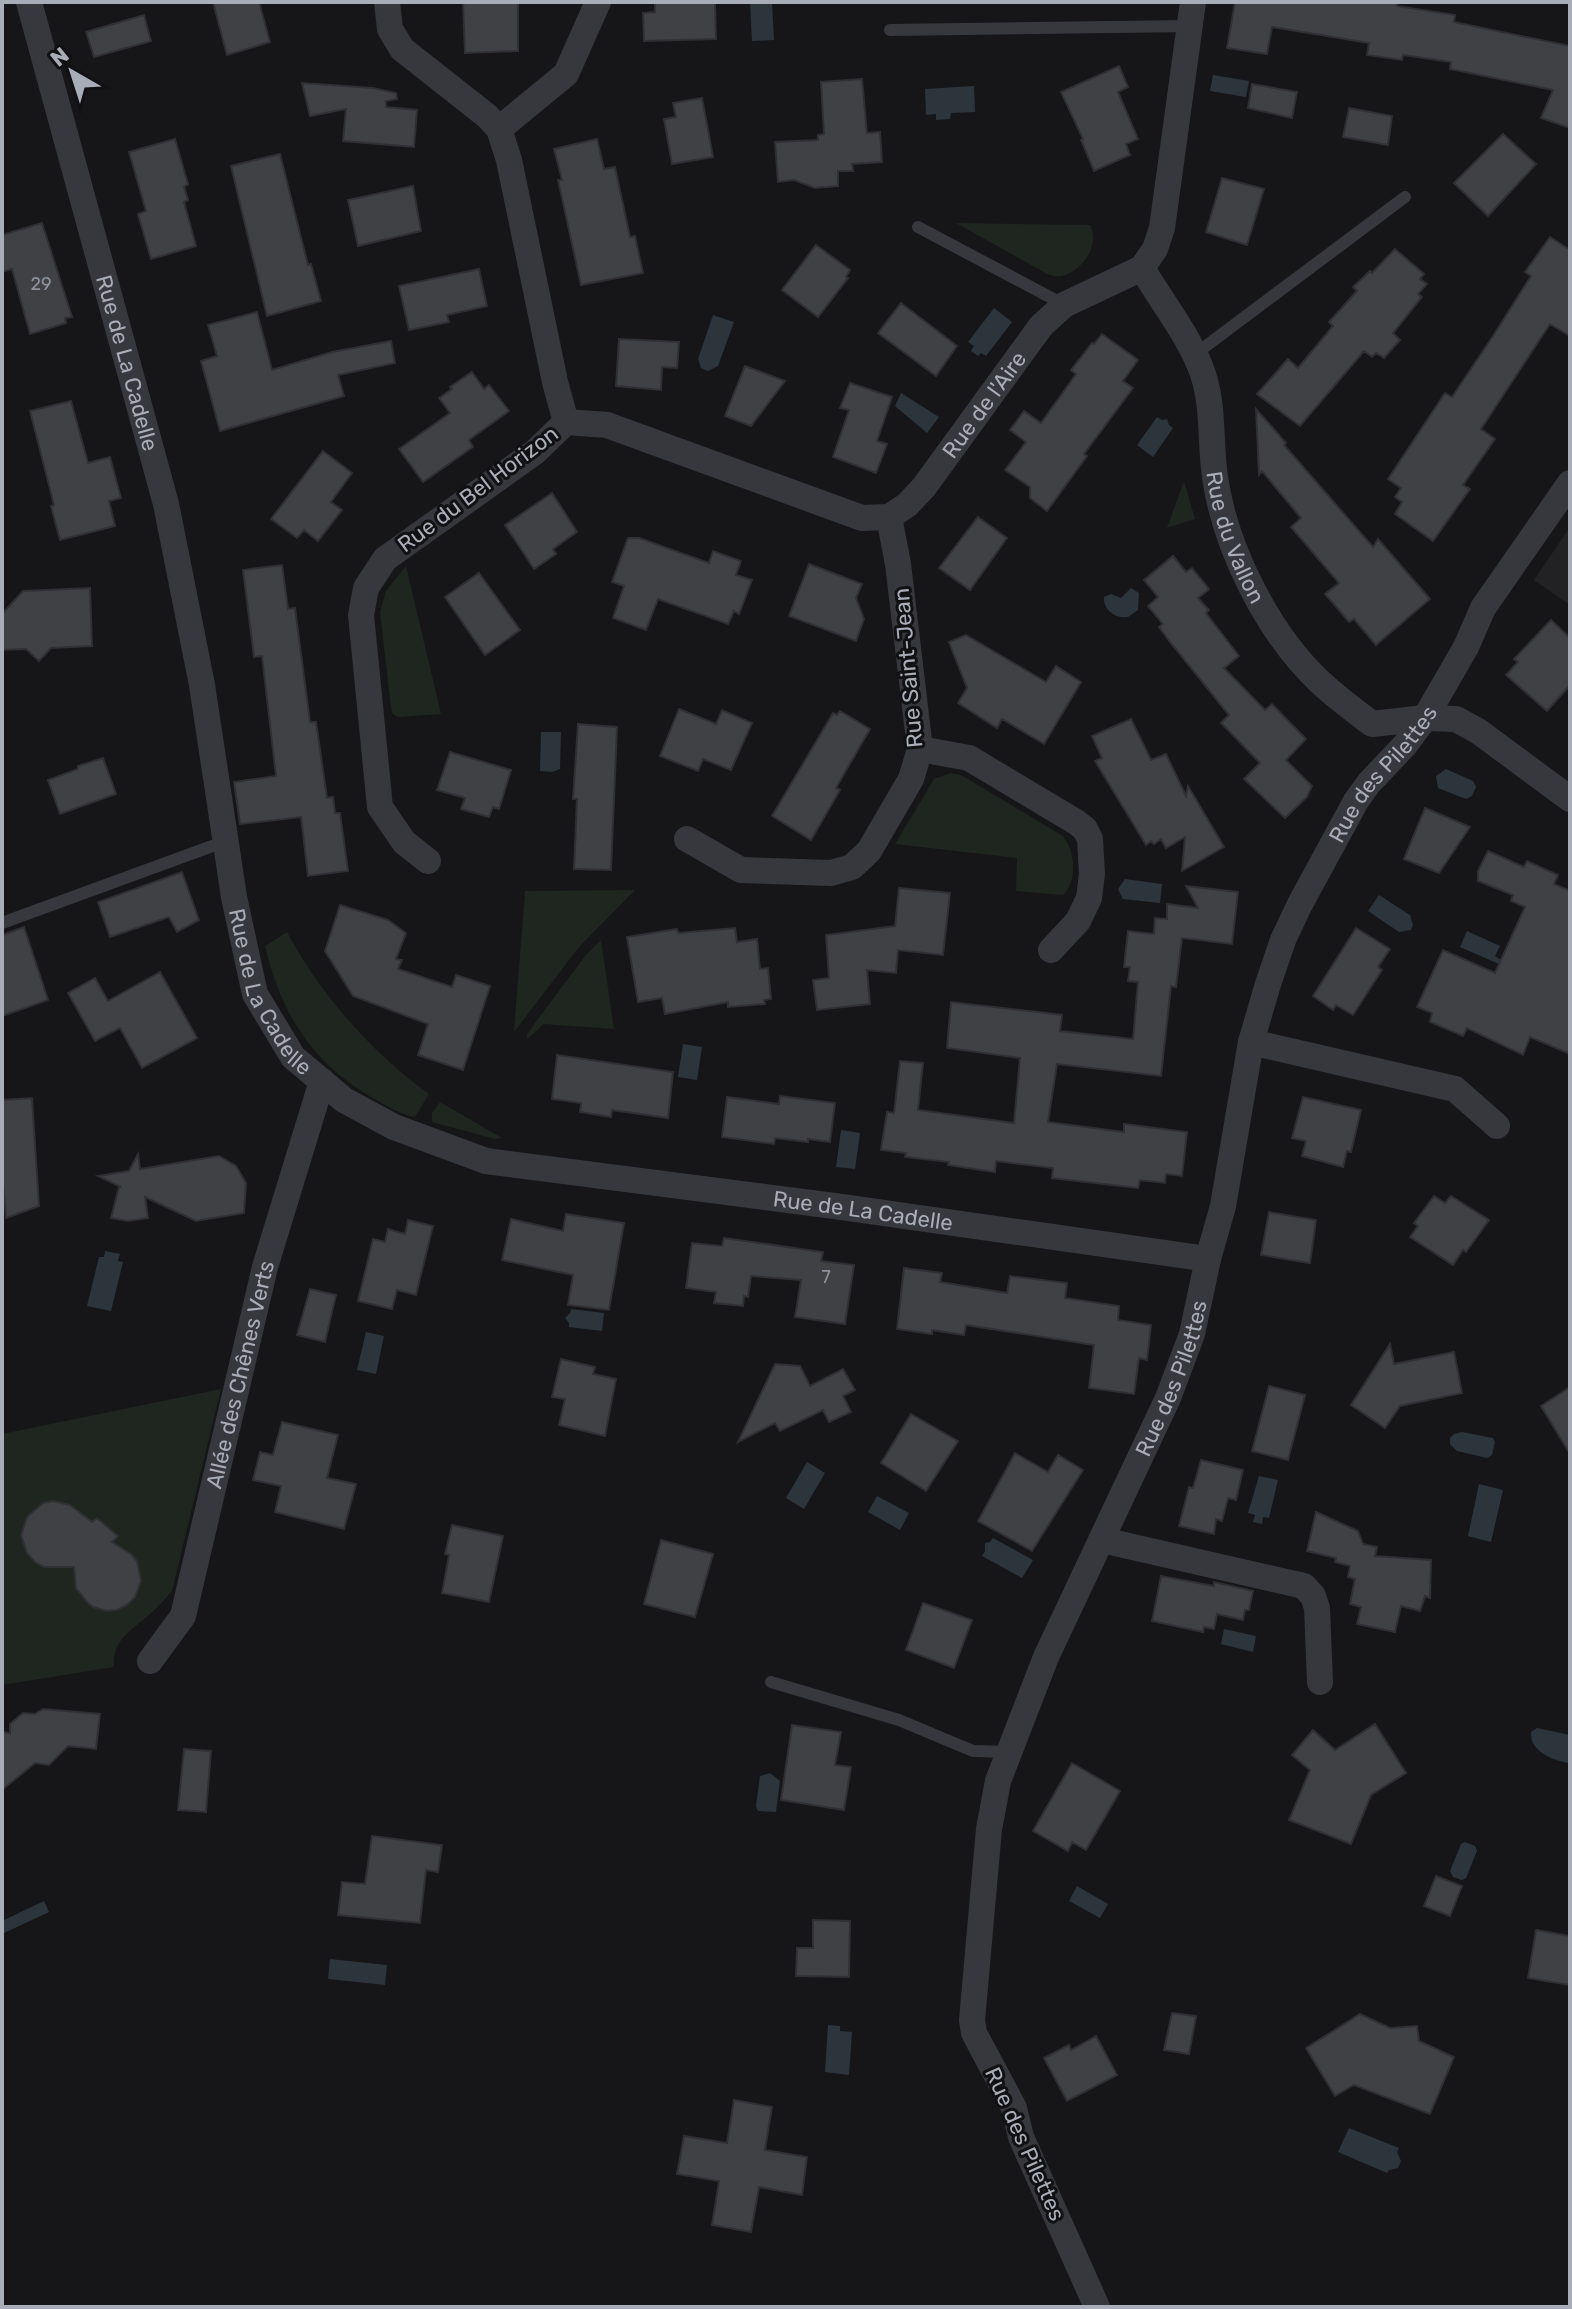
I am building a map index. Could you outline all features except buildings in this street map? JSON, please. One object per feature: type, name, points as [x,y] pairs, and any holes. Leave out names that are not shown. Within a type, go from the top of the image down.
[{"type":"street","name":"Rue de La Cadelle","points":[[29,2],[166,504],[202,685],[234,897],[255,994],[293,1057],[344,1100],[394,1127],[486,1161],[1208,1259]]},
{"type":"street","name":"Rue du Bel Horizon","points":[[387,2],[390,29],[402,49],[473,103],[499,129],[509,160],[566,422],[535,452],[385,559],[366,588],[361,615],[380,807],[404,842],[428,861]]},
{"type":"street","points":[[499,129],[566,74],[598,2]]},
{"type":"street","points":[[1142,268],[1155,249],[1162,228],[1191,14]]},
{"type":"street","name":"Rue de l'Aire","points":[[889,517],[907,505],[924,487],[1041,326],[1064,305],[1142,268]]},
{"type":"street","name":"Rue du Vallon","points":[[1142,268],[1203,373],[1209,401],[1215,478],[1222,511],[1247,576],[1274,625],[1318,680],[1372,724],[1425,718],[1456,719],[1478,731],[1570,799]]},
{"type":"street","points":[[566,422],[607,425],[862,518],[889,517]]},
{"type":"street","name":"Rue des Pilettes","points":[[1097,2307],[1021,2137],[1014,2108],[974,2033],[972,2020],[989,1829],[998,1781],[1046,1657],[1168,1398],[1192,1334],[1223,1206],[1251,1042],[1283,940],[1356,801],[1425,718],[1466,647],[1483,608],[1570,483]]},
{"type":"street","name":"Rue Saint-Jean","points":[[687,839],[741,870],[831,873],[852,867],[869,851],[911,779],[920,749],[898,564],[889,517]]},
{"type":"street","points":[[920,749],[969,758],[1085,829],[1092,848],[1089,898],[1078,921],[1051,950]]},
{"type":"street","points":[[1251,1042],[1455,1089],[1497,1126]]},
{"type":"street","name":"Allée des Chênes Verts","points":[[150,1661],[183,1616],[265,1267],[322,1081]]},
{"type":"street","points":[[1102,1540],[1304,1586],[1313,1596],[1317,1608],[1320,1682]]},
{"type":"lane","points":[[890,30],[1191,14]]},
{"type":"lane","points":[[1194,355],[1405,197]]},
{"type":"lane","points":[[918,227],[1064,305]]},
{"type":"lane","points":[[2,923],[226,841]]},
{"type":"lane","points":[[771,1682],[899,1720],[973,1751],[1009,1752]]},
{"type":"shaded area","points":[[750,2],[772,2],[774,40],[752,41]]},
{"type":"shaded area","points":[[1213,75],[1249,81],[1246,97],[1210,91]]},
{"type":"shaded area","points":[[974,86],[975,112],[951,113],[950,119],[936,120],[936,114],[926,115],[925,89]]},
{"type":"shaded area","points":[[956,223],[1090,225],[1093,241],[1083,263],[1069,273],[1054,276]]},
{"type":"shaded area","points":[[994,308],[1012,322],[986,356],[981,353],[978,356],[971,351],[974,346],[968,342]]},
{"type":"shaded area","points":[[713,315],[734,322],[718,366],[708,371],[701,368],[698,359]]},
{"type":"shaded area","points":[[901,393],[939,417],[927,433],[895,406]]},
{"type":"shaded area","points":[[1157,417],[1167,419],[1173,428],[1153,457],[1137,445]]},
{"type":"shaded area","points":[[1184,481],[1195,519],[1167,528]]},
{"type":"shaded area","points":[[1570,527],[1570,605],[1534,580]]},
{"type":"shaded area","points":[[406,566],[441,714],[398,717],[391,708],[380,612],[386,591]]},
{"type":"shaded area","points":[[1131,588],[1139,593],[1138,610],[1128,617],[1111,613],[1104,597],[1111,594],[1121,598]]},
{"type":"shaded area","points":[[541,732],[561,732],[560,769],[540,771]]},
{"type":"shaded area","points":[[1446,769],[1473,781],[1476,787],[1472,796],[1466,799],[1438,788],[1436,776]]},
{"type":"shaded area","points":[[951,773],[961,775],[1063,836],[1070,850],[1073,874],[1063,895],[1016,891],[1017,858],[895,844],[934,779]]},
{"type":"shaded area","points":[[1125,879],[1162,884],[1160,903],[1123,899],[1118,889]]},
{"type":"shaded area","points":[[635,890],[579,947],[514,1032],[525,891]]},
{"type":"shaded area","points":[[1379,895],[1410,915],[1411,930],[1399,932],[1368,911]]},
{"type":"shaded area","points":[[1467,931],[1500,946],[1495,956],[1501,960],[1499,964],[1460,947]]},
{"type":"shaded area","points":[[287,932],[315,978],[349,1021],[387,1060],[429,1094],[415,1117],[395,1110],[353,1085],[334,1070],[303,1036],[280,994],[265,946]]},
{"type":"shaded area","points":[[601,940],[614,1029],[544,1024],[527,1039],[532,1027],[585,956]]},
{"type":"shaded area","points":[[683,1044],[702,1047],[697,1080],[678,1077]]},
{"type":"shaded area","points":[[440,1102],[502,1138],[495,1139],[432,1122],[432,1113]]},
{"type":"shaded area","points":[[841,1130],[860,1133],[855,1169],[836,1167]]},
{"type":"shaded area","points":[[105,1251],[120,1254],[118,1261],[123,1262],[111,1311],[87,1306],[99,1257],[104,1257]]},
{"type":"shaded area","points":[[571,1309],[604,1313],[602,1331],[569,1327],[565,1318]]},
{"type":"shaded area","points":[[366,1332],[384,1336],[376,1374],[357,1370]]},
{"type":"shaded area","points":[[221,1389],[172,1591],[119,1643],[114,1667],[2,1685],[2,1434]]},
{"type":"shaded area","points":[[1462,1432],[1493,1438],[1492,1455],[1487,1458],[1457,1451],[1450,1444],[1450,1438]]},
{"type":"shaded area","points":[[807,1462],[825,1473],[804,1509],[786,1498]]},
{"type":"shaded area","points":[[1259,1476],[1278,1480],[1269,1518],[1263,1517],[1262,1524],[1253,1522],[1255,1515],[1248,1513]]},
{"type":"shaded area","points":[[1479,1484],[1503,1490],[1491,1542],[1468,1536]]},
{"type":"shaded area","points":[[877,1496],[909,1513],[900,1530],[868,1512]]},
{"type":"shaded area","points":[[993,1538],[1033,1560],[1022,1578],[982,1556],[985,1543]]},
{"type":"shaded area","points":[[1224,1629],[1256,1636],[1253,1652],[1221,1644]]},
{"type":"shaded area","points":[[1537,1728],[1570,1735],[1570,1763],[1538,1750],[1531,1739],[1531,1732]]},
{"type":"shaded area","points":[[770,1773],[780,1781],[776,1812],[758,1811],[760,1776]]},
{"type":"shaded area","points":[[1465,1842],[1475,1846],[1477,1851],[1466,1878],[1462,1880],[1453,1877],[1450,1871],[1461,1844]]},
{"type":"shaded area","points":[[1077,1886],[1108,1904],[1100,1918],[1069,1901]]},
{"type":"shaded area","points":[[44,1901],[49,1912],[2,1934],[2,1921]]},
{"type":"shaded area","points":[[330,1959],[387,1965],[385,1985],[328,1979]]},
{"type":"shaded area","points":[[828,2025],[852,2032],[849,2075],[825,2072]]},
{"type":"shaded area","points":[[1349,2128],[1399,2148],[1397,2152],[1401,2161],[1398,2168],[1387,2173],[1338,2152]]}]
